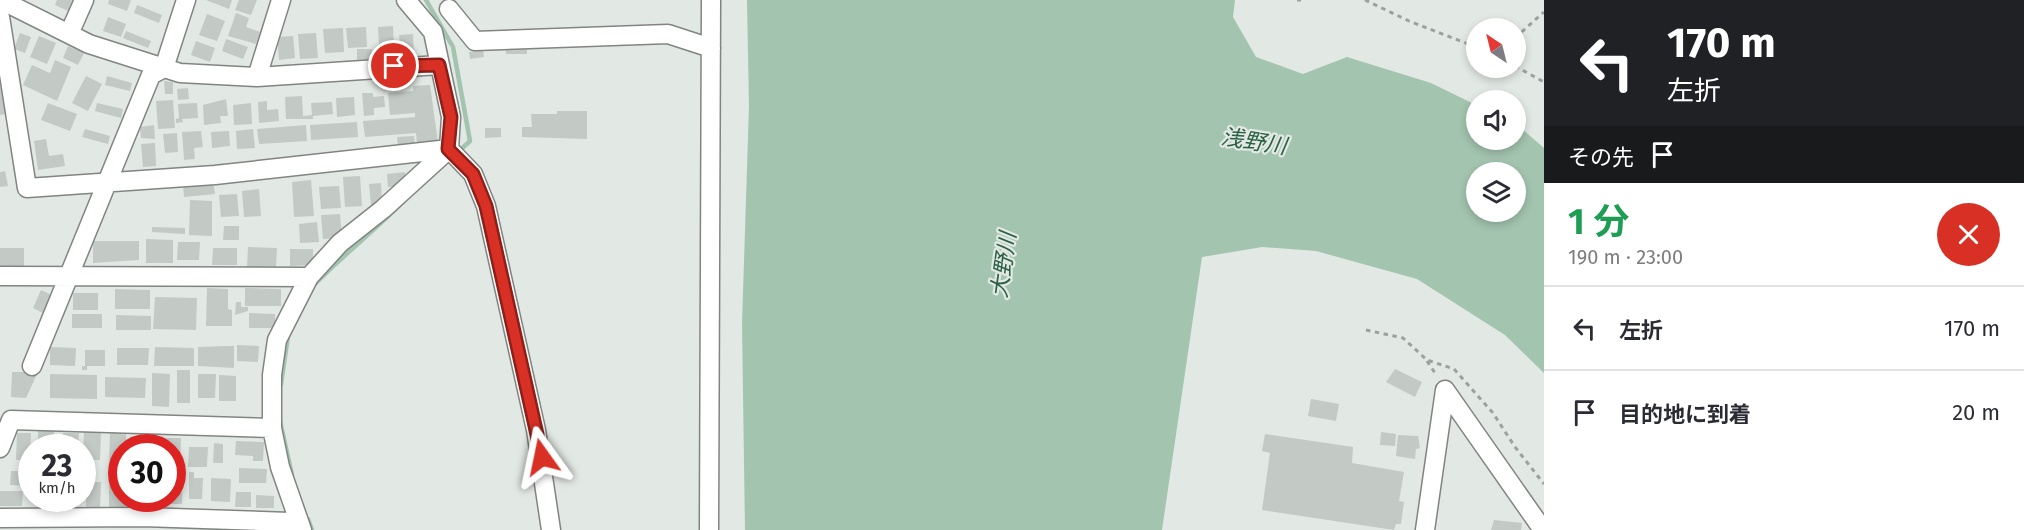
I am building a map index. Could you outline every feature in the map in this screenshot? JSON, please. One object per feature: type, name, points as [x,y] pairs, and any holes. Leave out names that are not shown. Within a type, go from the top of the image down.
[{"type":"street","points":[[1,0],[89,44],[180,73],[257,77],[439,65]]},
{"type":"street","points":[[69,34],[84,0]]},
{"type":"street","points":[[32,366],[151,75],[164,68],[186,0]]},
{"type":"street","points":[[257,77],[282,0]]},
{"type":"street","points":[[406,0],[443,18],[475,41],[668,34],[711,48]]},
{"type":"street","points":[[709,530],[711,0]]},
{"type":"street","points":[[0,17],[27,188],[215,175],[453,154]]},
{"type":"street","points":[[443,18],[439,65],[451,117],[453,154],[473,174],[486,206],[540,448],[551,530]]},
{"type":"street","points":[[302,529],[280,467],[272,428],[272,375],[277,340],[309,277],[340,243],[453,154]]},
{"type":"street","points":[[0,276],[309,277]]},
{"type":"street","points":[[1425,530],[1445,390],[1543,530]]},
{"type":"street","points":[[0,447],[11,420],[272,428]]},
{"type":"street","points":[[0,518],[143,517],[290,522],[302,529]]},
{"type":"path","points":[[1365,0],[1409,21],[1466,43]]},
{"type":"path","points":[[1526,28],[1544,12]]},
{"type":"path","points":[[1526,72],[1544,82]]},
{"type":"water","points":[[747,0],[1235,0],[1233,17],[1256,57],[1303,74],[1347,57],[1431,83],[1466,100],[1466,150],[1526,150],[1526,132],[1544,148],[1544,373],[1505,335],[1417,279],[1316,251],[1262,247],[1202,257],[1162,530],[745,530],[742,324],[749,106]]},
{"type":"building","points":[[57,0],[72,0],[68,11],[55,5]]},
{"type":"building","points":[[109,0],[131,0],[127,11],[108,4]]},
{"type":"building","points":[[206,0],[232,0],[229,9]]},
{"type":"building","points":[[239,0],[257,0],[251,15],[235,10]]},
{"type":"building","points":[[137,5],[162,15],[159,23],[134,13]]},
{"type":"building","points":[[236,13],[249,18],[246,27],[260,32],[256,44],[228,36]]},
{"type":"building","points":[[207,14],[225,21],[217,41],[199,35]]},
{"type":"building","points":[[108,17],[126,24],[121,37],[103,31]]},
{"type":"building","points":[[393,26],[394,46],[379,47],[378,27]]},
{"type":"building","points":[[366,27],[367,47],[348,48],[346,28]]},
{"type":"building","points":[[343,28],[344,52],[325,53],[323,29]]},
{"type":"building","points":[[126,31],[151,41],[148,48],[123,38]]},
{"type":"building","points":[[20,33],[31,37],[25,53],[14,49]]},
{"type":"building","points":[[316,33],[318,58],[300,59],[298,34]]},
{"type":"building","points":[[413,34],[414,55],[401,56],[399,35]]},
{"type":"building","points":[[39,36],[56,43],[47,64],[30,57]]},
{"type":"building","points":[[293,36],[295,58],[279,60],[277,37]]},
{"type":"building","points":[[226,39],[248,47],[243,59],[222,51]]},
{"type":"building","points":[[196,41],[215,48],[210,62],[191,55]]},
{"type":"building","points":[[505,45],[527,46],[527,54],[506,54]]},
{"type":"building","points":[[68,46],[84,53],[78,65],[63,58]]},
{"type":"building","points":[[357,49],[372,49],[372,59],[357,60]]},
{"type":"building","points":[[483,50],[484,57],[470,59],[469,52]]},
{"type":"building","points":[[55,60],[71,67],[57,101],[23,85],[32,65],[50,73]]},
{"type":"building","points":[[86,76],[102,84],[88,111],[72,103]]},
{"type":"building","points":[[107,76],[132,83],[130,91],[105,85]]},
{"type":"building","points":[[164,81],[173,82],[173,94],[165,94]]},
{"type":"building","points":[[0,84],[7,114],[0,115]]},
{"type":"building","points":[[430,85],[438,142],[417,144],[416,133],[365,137],[363,121],[415,117],[415,113],[390,115],[388,93],[413,91],[413,86]]},
{"type":"building","points":[[188,88],[189,99],[178,100],[177,89]]},
{"type":"building","points":[[362,93],[373,93],[373,97],[384,96],[385,107],[374,108],[374,115],[364,116]]},
{"type":"building","points":[[302,96],[303,116],[312,115],[311,103],[332,102],[333,114],[313,116],[313,119],[286,119],[285,97]]},
{"type":"building","points":[[354,97],[355,115],[337,117],[336,98]]},
{"type":"building","points":[[226,99],[228,116],[220,116],[221,123],[204,125],[203,105]]},
{"type":"building","points":[[173,100],[175,128],[158,129],[156,101]]},
{"type":"building","points":[[267,101],[267,110],[278,109],[279,121],[259,123],[258,102]]},
{"type":"building","points":[[48,103],[77,114],[70,131],[41,120]]},
{"type":"building","points":[[97,103],[123,109],[121,118],[95,111]]},
{"type":"building","points":[[197,103],[198,118],[182,119],[183,122],[176,123],[176,119],[179,118],[178,104]]},
{"type":"building","points":[[251,103],[252,124],[234,125],[233,105]]},
{"type":"building","points":[[557,111],[587,111],[587,139],[522,137],[522,127],[532,127],[531,114],[557,114]]},
{"type":"building","points":[[357,122],[358,137],[311,140],[310,125]]},
{"type":"building","points":[[154,125],[155,139],[141,138],[140,127]]},
{"type":"building","points":[[306,125],[307,141],[259,144],[257,129]]},
{"type":"building","points":[[485,128],[501,128],[501,137],[485,138]]},
{"type":"building","points":[[85,129],[110,136],[108,144],[82,137]]},
{"type":"building","points":[[253,129],[255,148],[237,149],[236,131]]},
{"type":"building","points":[[201,131],[203,147],[194,148],[195,159],[184,160],[182,132]]},
{"type":"building","points":[[229,131],[230,146],[212,148],[211,132]]},
{"type":"building","points":[[177,133],[178,152],[165,153],[163,134]]},
{"type":"building","points":[[414,136],[415,146],[398,147],[397,137]]},
{"type":"building","points":[[46,139],[49,156],[63,154],[65,166],[38,170],[34,141]]},
{"type":"building","points":[[155,143],[156,166],[143,167],[141,144]]},
{"type":"building","points":[[5,171],[8,186],[0,187],[0,172]]},
{"type":"building","points":[[405,172],[406,186],[388,187],[387,174]]},
{"type":"building","points":[[360,176],[362,206],[345,207],[343,177]]},
{"type":"building","points":[[311,180],[314,216],[294,217],[292,182]]},
{"type":"building","points":[[213,181],[215,194],[184,197],[183,184]]},
{"type":"building","points":[[381,183],[382,204],[371,205],[369,184]]},
{"type":"building","points":[[339,186],[341,208],[321,209],[319,187]]},
{"type":"building","points":[[259,189],[261,216],[244,217],[242,191]]},
{"type":"building","points":[[237,194],[239,216],[221,217],[219,195]]},
{"type":"building","points":[[190,200],[212,201],[212,236],[189,235]]},
{"type":"building","points":[[340,214],[342,238],[323,239],[321,215]]},
{"type":"building","points":[[317,222],[319,242],[300,243],[299,224]]},
{"type":"building","points":[[224,226],[239,226],[239,240],[223,240]]},
{"type":"building","points":[[152,227],[185,228],[185,234],[152,232]]},
{"type":"building","points":[[146,239],[173,240],[173,263],[146,263]]},
{"type":"building","points":[[93,241],[139,241],[139,260],[93,263]]},
{"type":"building","points":[[178,242],[200,242],[199,260],[177,260]]},
{"type":"building","points":[[248,247],[277,248],[276,267],[247,267]]},
{"type":"building","points":[[0,248],[24,248],[24,266],[0,266]]},
{"type":"building","points":[[213,248],[237,248],[237,265],[212,265]]},
{"type":"building","points":[[290,249],[313,249],[313,265],[290,266]]},
{"type":"building","points":[[207,288],[228,289],[228,309],[232,310],[232,326],[206,326]]},
{"type":"building","points":[[245,288],[281,289],[281,306],[245,306]]},
{"type":"building","points":[[115,289],[150,290],[150,309],[115,309]]},
{"type":"building","points":[[41,290],[54,296],[45,314],[33,308]]},
{"type":"building","points":[[73,293],[98,293],[98,310],[73,310]]},
{"type":"building","points":[[155,297],[197,298],[196,330],[153,329]]},
{"type":"building","points":[[236,302],[241,302],[241,307],[248,307],[248,311],[235,315]]},
{"type":"building","points":[[249,313],[275,314],[275,328],[249,328]]},
{"type":"building","points":[[72,314],[102,314],[102,328],[72,328]]},
{"type":"building","points":[[116,315],[151,316],[151,330],[116,330]]},
{"type":"building","points":[[237,345],[259,346],[258,362],[237,361]]},
{"type":"building","points":[[234,346],[234,368],[198,366],[198,347]]},
{"type":"building","points":[[50,347],[76,348],[75,366],[50,365]]},
{"type":"building","points":[[155,347],[194,348],[194,366],[154,366]]},
{"type":"building","points":[[117,348],[149,348],[148,365],[117,365]]},
{"type":"building","points":[[85,350],[105,350],[105,366],[87,366],[87,370],[82,370],[82,366],[85,366]]},
{"type":"building","points":[[1395,369],[1422,382],[1415,397],[1386,382]]},
{"type":"building","points":[[177,370],[190,370],[190,403],[177,403]]},
{"type":"building","points":[[12,372],[38,372],[26,398],[11,397]]},
{"type":"building","points":[[152,373],[170,374],[169,407],[152,406]]},
{"type":"building","points":[[50,374],[97,375],[97,399],[50,398]]},
{"type":"building","points":[[198,374],[216,374],[215,398],[198,398]]},
{"type":"building","points":[[219,375],[236,376],[236,401],[219,401]]},
{"type":"building","points":[[105,377],[146,378],[145,398],[105,397]]},
{"type":"building","points":[[1311,399],[1339,404],[1336,421],[1308,416]]},
{"type":"building","points":[[38,431],[54,431],[54,434],[38,434]]},
{"type":"building","points":[[84,432],[101,433],[100,460],[96,460],[96,434],[84,434]]},
{"type":"building","points":[[110,432],[126,433],[126,434],[110,434]]},
{"type":"building","points":[[1381,432],[1396,434],[1395,446],[1380,445]]},
{"type":"building","points":[[17,433],[31,433],[18,434],[18,460],[16,460]]},
{"type":"building","points":[[1265,434],[1353,447],[1352,463],[1404,472],[1399,501],[1404,502],[1401,524],[1396,524],[1394,530],[1262,510],[1270,453],[1262,451]]},
{"type":"building","points":[[1398,435],[1418,436],[1420,448],[1416,449],[1415,459],[1396,456]]},
{"type":"building","points":[[236,441],[264,442],[263,461],[253,461],[253,456],[235,455]]},
{"type":"building","points":[[214,443],[223,444],[223,463],[213,463]]},
{"type":"building","points":[[189,447],[208,447],[207,467],[188,467]]},
{"type":"building","points":[[239,468],[267,469],[266,483],[239,483]]},
{"type":"building","points":[[11,471],[18,471],[18,485],[10,485]]},
{"type":"building","points":[[189,472],[194,472],[194,478],[203,478],[202,499],[189,499]]},
{"type":"building","points":[[211,478],[231,479],[230,502],[211,501]]},
{"type":"building","points":[[96,482],[101,482],[100,508],[96,508]]},
{"type":"building","points":[[0,491],[18,491],[18,506],[0,506]]},
{"type":"building","points":[[236,492],[251,492],[251,507],[235,507]]},
{"type":"building","points":[[256,495],[274,496],[274,508],[256,508]]},
{"type":"building","points":[[1494,520],[1522,523],[1521,530],[1491,530]]},
{"type":"waterway","points":[[426,0],[453,47],[470,141],[458,152]]},
{"type":"waterway","points":[[313,286],[403,202]]},
{"type":"waterway","points":[[281,384],[288,336]]},
{"type":"waterway","points":[[280,421],[292,475]]},
{"type":"waterway","points":[[308,519],[312,530]]},
{"type":"route","points":[[394,66],[439,65],[451,117],[448,149],[473,174],[486,206],[542,457]]},
{"type":"water label","name":"浅野川","points":[[1254,141]]},
{"type":"water label","name":"大野川","points":[[1003,265]]}]
